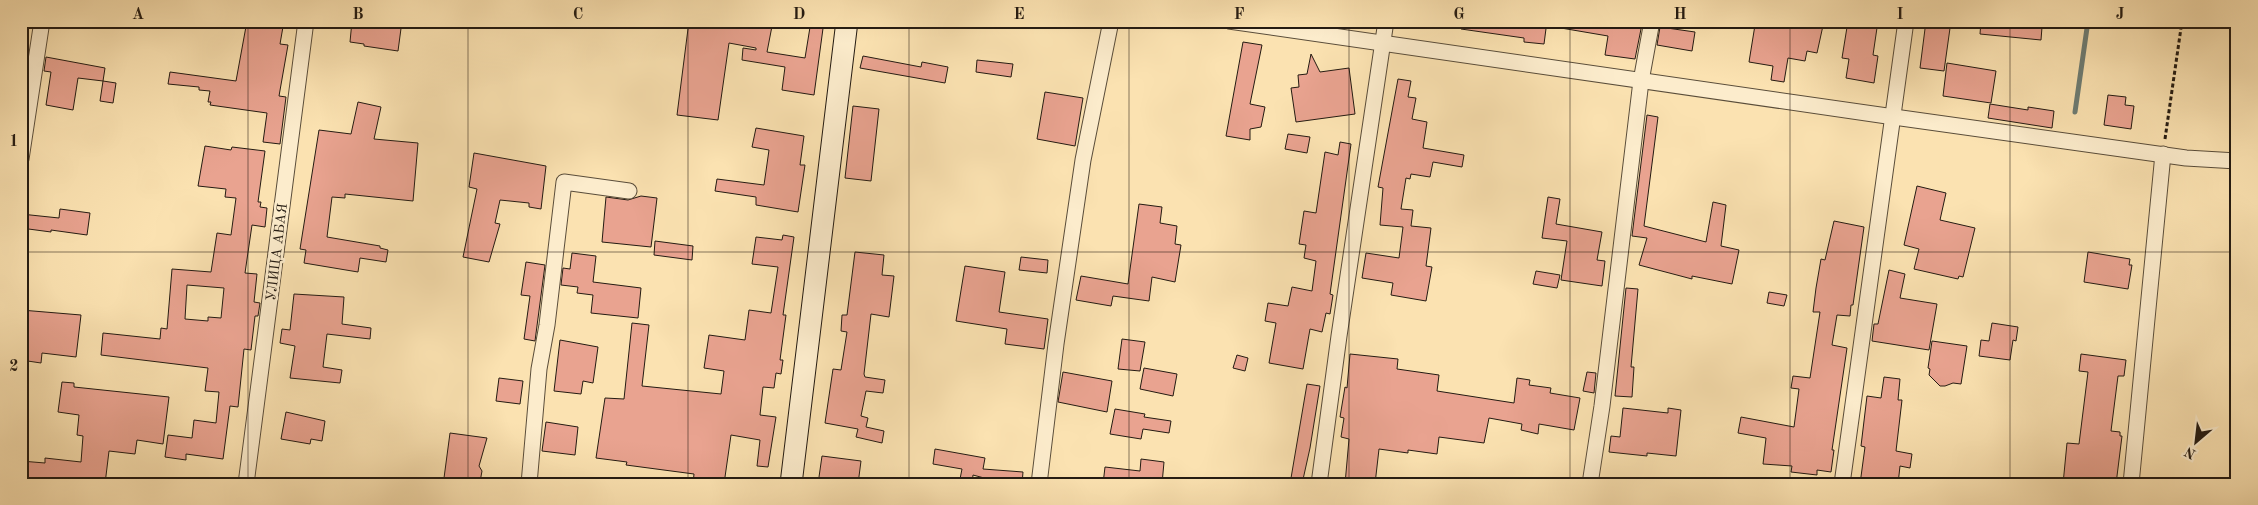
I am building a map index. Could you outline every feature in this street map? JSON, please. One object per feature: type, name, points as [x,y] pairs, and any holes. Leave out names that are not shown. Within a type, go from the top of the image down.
[{"type":"main road","points":[[791,484],[847,21]]},
{"type":"street","points":[[21,159],[42,21]]},
{"type":"street","name":"УЛИЦА АБАЯ","points":[[246,484],[306,21]]},
{"type":"street","points":[[1040,484],[1056,344],[1083,160],[1111,21]]},
{"type":"street","points":[[1229,21],[2186,158],[2237,161]]},
{"type":"street","points":[[1319,484],[1338,336],[1386,21]]},
{"type":"street","points":[[1590,484],[1602,406],[1641,81],[1652,21]]},
{"type":"street","points":[[1842,484],[1906,21]]},
{"type":"street","points":[[2131,484],[2163,154]]},
{"type":"street","points":[[529,484],[539,369],[547,324],[564,182],[629,191]]},
{"type":"path","points":[[2163,154],[2182,21]]},
{"type":"building","points":[[247,21],[284,21],[280,44],[288,45],[279,96],[286,97],[280,144],[263,142],[267,113],[210,105],[211,102],[208,102],[210,91],[199,90],[199,87],[168,84],[170,72],[236,81]]},
{"type":"building","points":[[352,21],[402,21],[398,51],[350,42]]},
{"type":"building","points":[[689,21],[773,21],[767,52],[805,58],[811,21],[824,21],[814,95],[782,90],[785,67],[742,60],[743,48],[756,50],[756,48],[729,43],[718,120],[677,115]]},
{"type":"building","points":[[1462,21],[1547,21],[1544,44],[1524,42],[1524,38],[1461,29]]},
{"type":"building","points":[[1562,21],[1622,21],[1642,24],[1635,59],[1605,55],[1608,36],[1561,28]]},
{"type":"building","points":[[1771,21],[1824,21],[1817,53],[1807,51],[1805,61],[1788,58],[1784,82],[1771,80],[1773,66],[1749,62],[1755,25],[1770,27]]},
{"type":"building","points":[[1848,21],[1878,21],[1873,55],[1878,56],[1874,83],[1846,78],[1849,59],[1842,58]]},
{"type":"building","points":[[1926,21],[1951,21],[1944,71],[1920,68]]},
{"type":"building","points":[[1981,21],[2042,27],[2041,40],[1980,34]]},
{"type":"building","points":[[1660,27],[1695,32],[1692,51],[1657,45]]},
{"type":"building","points":[[1243,42],[1262,45],[1250,104],[1265,107],[1261,127],[1250,129],[1250,140],[1226,136]]},
{"type":"building","points":[[1311,54],[1320,72],[1349,68],[1355,114],[1296,122],[1291,88],[1299,87],[1298,75],[1307,74]]},
{"type":"building","points":[[863,56],[921,67],[922,62],[948,67],[945,83],[860,68]]},
{"type":"building","points":[[46,57],[105,68],[103,81],[78,78],[73,110],[46,105],[51,72],[44,71]]},
{"type":"building","points":[[977,60],[1013,64],[1011,77],[976,72]]},
{"type":"building","points":[[1947,63],[1996,71],[1991,103],[1943,96]]},
{"type":"building","points":[[1398,79],[1411,81],[1408,97],[1416,98],[1412,119],[1427,122],[1423,148],[1464,155],[1462,167],[1433,162],[1430,177],[1411,174],[1410,179],[1406,178],[1401,209],[1413,210],[1411,226],[1431,228],[1426,266],[1432,267],[1426,301],[1391,295],[1393,283],[1362,278],[1366,253],[1399,258],[1403,227],[1380,225],[1383,188],[1378,187]]},
{"type":"building","points":[[103,81],[116,83],[113,103],[100,101]]},
{"type":"building","points":[[1045,92],[1083,98],[1075,146],[1037,139]]},
{"type":"building","points":[[2108,95],[2126,97],[2125,105],[2134,106],[2131,129],[2104,125]]},
{"type":"building","points":[[358,102],[381,107],[374,139],[418,143],[413,201],[345,194],[345,198],[332,197],[327,237],[380,246],[380,248],[388,250],[386,262],[360,258],[358,272],[304,263],[306,250],[300,249],[319,130],[351,134]]},
{"type":"building","points":[[1990,104],[2028,110],[2028,107],[2054,111],[2052,128],[1988,118]]},
{"type":"building","points":[[853,106],[879,109],[871,181],[845,178]]},
{"type":"building","points":[[1647,115],[1658,117],[1644,226],[1706,242],[1713,202],[1726,205],[1721,246],[1739,250],[1732,284],[1692,276],[1692,279],[1639,265],[1647,238],[1632,236]]},
{"type":"building","points":[[756,128],[804,136],[800,165],[805,165],[798,212],[756,205],[756,197],[715,191],[717,179],[764,185],[769,150],[752,147]]},
{"type":"building","points":[[1288,134],[1310,137],[1307,153],[1285,149]]},
{"type":"building","points":[[1340,142],[1351,144],[1330,294],[1333,295],[1330,314],[1326,313],[1322,332],[1310,329],[1303,369],[1269,363],[1276,323],[1265,321],[1268,303],[1288,306],[1292,287],[1312,291],[1316,261],[1304,258],[1306,245],[1299,244],[1304,211],[1316,213],[1325,152],[1338,155]]},
{"type":"building","points":[[205,146],[231,150],[232,147],[265,151],[258,202],[261,202],[260,207],[267,208],[265,227],[252,225],[245,273],[257,274],[254,302],[260,303],[258,316],[255,316],[251,350],[244,349],[238,407],[230,406],[223,459],[186,454],[186,460],[165,457],[168,435],[192,438],[194,420],[216,423],[219,392],[205,391],[208,368],[101,355],[103,333],[160,339],[161,328],[167,329],[172,269],[211,272],[217,233],[231,235],[236,198],[225,197],[226,189],[198,186]],"holes":[[[187,285],[224,288],[221,318],[208,317],[208,321],[185,319]]]},
{"type":"building","points":[[474,153],[546,166],[541,209],[529,207],[529,203],[500,200],[495,223],[500,224],[489,262],[463,257],[477,189],[469,187]]},
{"type":"building","points":[[1917,186],[1946,193],[1940,220],[1975,228],[1963,277],[1959,276],[1958,279],[1914,269],[1919,249],[1904,245]]},
{"type":"building","points":[[641,196],[657,198],[651,247],[602,242],[606,197],[628,200]]},
{"type":"building","points":[[1548,197],[1560,199],[1556,224],[1602,232],[1597,260],[1605,261],[1602,286],[1561,280],[1567,241],[1542,238]]},
{"type":"building","points":[[1139,204],[1162,207],[1160,223],[1177,226],[1175,244],[1181,245],[1175,282],[1152,277],[1149,301],[1113,296],[1111,306],[1076,300],[1081,276],[1128,284]]},
{"type":"building","points":[[60,209],[90,213],[87,235],[21,228],[21,214],[59,218]]},
{"type":"building","points":[[1834,221],[1864,227],[1853,305],[1851,305],[1850,316],[1837,315],[1832,345],[1847,348],[1832,450],[1834,450],[1831,472],[1817,470],[1817,475],[1791,472],[1792,466],[1763,464],[1766,438],[1738,433],[1741,417],[1794,427],[1799,389],[1791,388],[1793,376],[1810,378],[1820,312],[1813,312],[1816,288],[1821,259],[1825,260]]},
{"type":"building","points":[[783,235],[794,237],[783,315],[786,315],[780,360],[783,360],[781,374],[776,373],[774,388],[763,387],[760,415],[776,417],[768,467],[757,466],[760,440],[731,435],[724,484],[693,484],[694,474],[626,465],[627,462],[596,458],[605,398],[624,399],[632,323],[649,325],[642,386],[721,394],[724,371],[704,368],[709,335],[745,340],[749,310],[771,313],[778,267],[752,264],[756,237],[782,240]]},
{"type":"building","points":[[655,241],[693,246],[692,260],[654,255]]},
{"type":"building","points":[[855,252],[884,255],[882,275],[894,276],[889,317],[871,314],[864,374],[865,377],[885,380],[883,393],[866,391],[861,416],[868,418],[866,427],[884,431],[882,443],[856,437],[858,429],[825,423],[833,369],[841,370],[847,332],[841,331],[842,315],[847,315]]},
{"type":"building","points":[[2088,252],[2130,259],[2129,265],[2132,265],[2128,289],[2084,282]]},
{"type":"building","points":[[572,253],[596,256],[593,282],[641,288],[638,318],[591,313],[593,295],[577,293],[578,287],[561,285],[563,268],[570,269]]},
{"type":"building","points":[[1021,257],[1048,260],[1047,273],[1019,270]]},
{"type":"building","points":[[526,262],[545,265],[535,341],[524,339],[530,296],[521,295]]},
{"type":"building","points":[[965,266],[1005,272],[999,312],[1048,319],[1044,349],[1005,344],[1007,329],[956,321]]},
{"type":"building","points":[[1889,270],[1905,274],[1900,298],[1937,304],[1929,350],[1872,341],[1874,324],[1878,324]]},
{"type":"building","points":[[1536,271],[1560,275],[1557,288],[1533,284]]},
{"type":"building","points":[[1626,288],[1638,289],[1631,367],[1634,367],[1632,397],[1615,396]]},
{"type":"building","points":[[1769,292],[1787,295],[1784,306],[1767,303]]},
{"type":"building","points":[[294,294],[344,297],[342,324],[371,328],[370,339],[327,334],[323,367],[342,370],[340,383],[290,378],[295,346],[280,343],[282,329],[290,330]]},
{"type":"building","points":[[21,310],[81,315],[76,357],[42,353],[41,363],[21,360]]},
{"type":"building","points":[[1992,323],[2018,327],[2016,341],[2013,340],[2010,360],[1979,356],[1981,340],[1989,341]]},
{"type":"building","points":[[1122,339],[1145,342],[1140,371],[1118,369]]},
{"type":"building","points":[[560,340],[598,347],[593,383],[583,381],[581,394],[554,391]]},
{"type":"building","points":[[1932,341],[1967,346],[1961,384],[1953,383],[1940,386],[1929,375],[1930,369],[1928,368]]},
{"type":"building","points":[[1350,354],[1398,359],[1397,369],[1439,375],[1437,391],[1514,403],[1517,378],[1530,380],[1529,385],[1551,388],[1550,393],[1580,398],[1574,430],[1539,424],[1538,434],[1521,430],[1522,424],[1489,418],[1484,443],[1439,437],[1437,454],[1379,449],[1375,484],[1345,484],[1349,439],[1341,437],[1344,418],[1340,417],[1345,387],[1347,388]]},
{"type":"building","points":[[2081,354],[2126,360],[2124,376],[2118,376],[2111,431],[2120,432],[2120,436],[2122,436],[2116,484],[2063,484],[2067,443],[2079,444],[2088,372],[2079,371]]},
{"type":"building","points":[[1237,355],[1248,358],[1245,371],[1233,368]]},
{"type":"building","points":[[1144,368],[1177,374],[1173,396],[1140,389]]},
{"type":"building","points":[[1063,372],[1112,381],[1107,412],[1058,402]]},
{"type":"building","points":[[1587,372],[1596,373],[1594,393],[1583,391]]},
{"type":"building","points":[[1884,377],[1900,379],[1898,400],[1902,400],[1896,451],[1912,454],[1910,468],[1900,466],[1898,484],[1860,484],[1865,447],[1861,446],[1867,396],[1881,398]]},
{"type":"building","points":[[499,378],[523,381],[520,404],[496,401]]},
{"type":"building","points":[[62,382],[74,383],[74,387],[169,397],[163,444],[137,440],[135,454],[109,451],[105,484],[21,484],[21,461],[45,463],[45,458],[81,462],[83,436],[77,435],[79,415],[58,412]]},
{"type":"building","points":[[1307,384],[1320,386],[1310,448],[1302,484],[1290,484]]},
{"type":"building","points":[[1623,408],[1668,413],[1668,408],[1681,410],[1676,456],[1647,453],[1647,456],[1609,452],[1611,436],[1620,437]]},
{"type":"building","points":[[1115,409],[1145,414],[1144,417],[1171,421],[1169,433],[1143,429],[1141,439],[1110,434]]},
{"type":"building","points":[[286,412],[325,421],[322,441],[311,439],[310,444],[281,439]]},
{"type":"building","points":[[546,422],[578,427],[575,455],[542,451]]},
{"type":"building","points":[[450,433],[487,438],[479,466],[482,471],[480,482],[444,478]]},
{"type":"building","points":[[935,449],[985,458],[983,469],[1023,472],[1022,484],[999,484],[999,482],[973,475],[972,484],[959,484],[962,469],[933,464]]},
{"type":"building","points":[[822,456],[861,461],[858,484],[818,484]]},
{"type":"building","points":[[1141,459],[1164,462],[1162,484],[1103,484],[1105,467],[1140,471]]},
{"type":"waterway","points":[[2075,112],[2088,21]]}]
